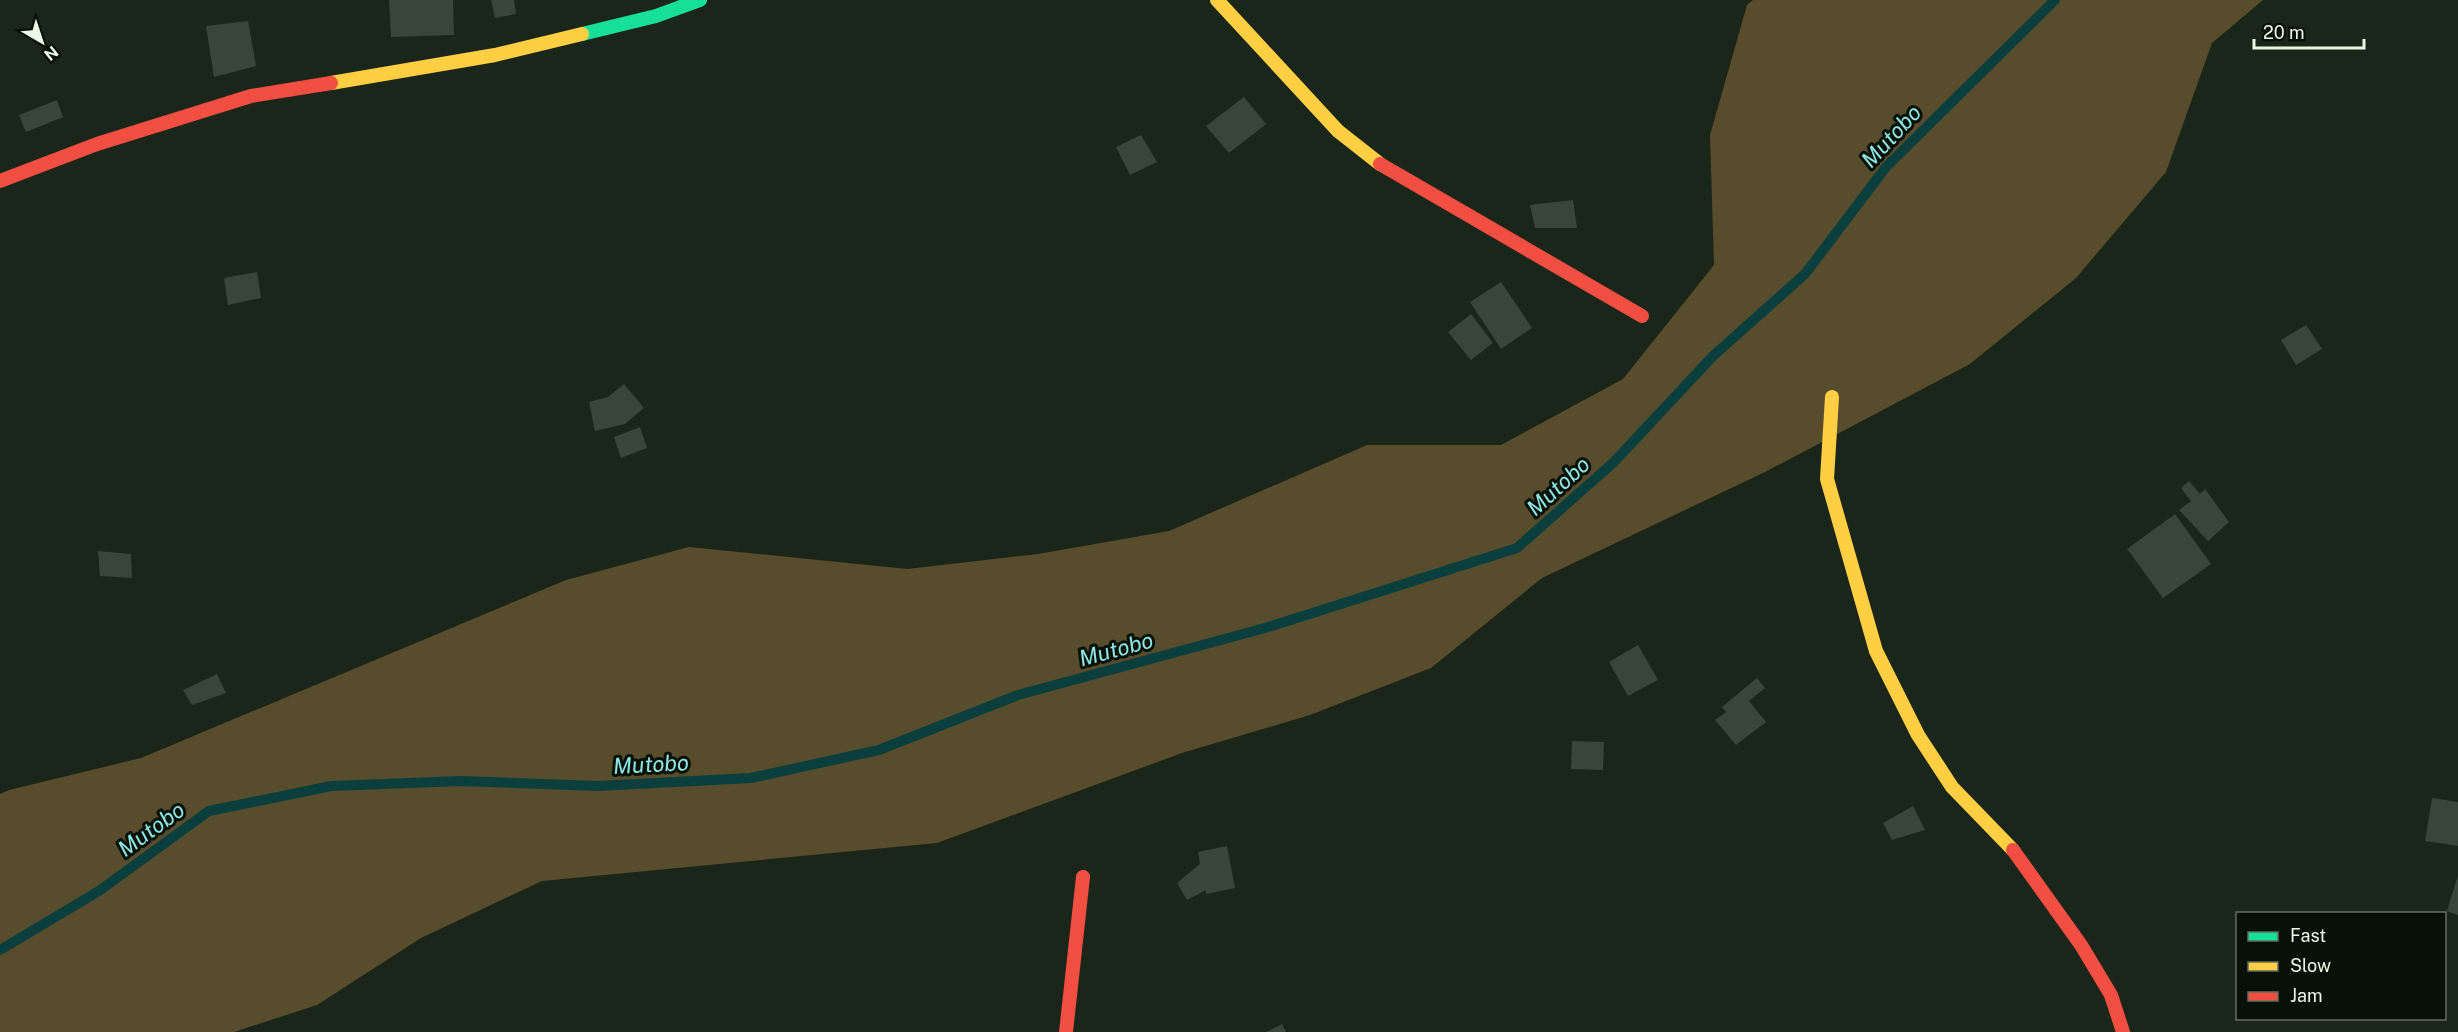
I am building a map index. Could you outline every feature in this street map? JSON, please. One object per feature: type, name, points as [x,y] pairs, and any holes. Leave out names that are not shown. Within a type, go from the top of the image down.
[{"type":"street","points":[[0,181],[97,144],[251,96],[495,55],[656,16],[700,0]]},
{"type":"street","points":[[1218,0],[1338,131],[1370,158],[1642,316]]},
{"type":"street","points":[[1832,397],[1827,479],[1876,651],[1918,735],[1952,787],[2016,853],[2081,945],[2111,995],[2123,1032]]},
{"type":"street","points":[[1066,1032],[1083,877]]},
{"type":"shaded area","points":[[1753,0],[2263,0],[2212,43],[2166,172],[2076,278],[1970,364],[1765,472],[1542,578],[1431,668],[1310,715],[1182,753],[937,843],[542,881],[421,938],[317,1005],[234,1032],[0,1032],[0,794],[9,790],[141,758],[566,580],[689,547],[907,569],[1038,554],[1169,531],[1367,445],[1501,445],[1623,379],[1714,265],[1710,135],[1747,5]]},
{"type":"building","points":[[389,0],[453,0],[454,35],[391,37]]},
{"type":"building","points":[[491,0],[514,0],[516,14],[495,18]]},
{"type":"building","points":[[248,21],[256,66],[214,77],[206,26]]},
{"type":"building","points":[[1244,97],[1266,124],[1229,153],[1206,126]]},
{"type":"building","points":[[57,100],[63,117],[26,132],[19,115]]},
{"type":"building","points":[[1141,135],[1157,162],[1130,175],[1116,147]]},
{"type":"building","points":[[1573,200],[1577,228],[1535,228],[1530,205]]},
{"type":"building","points":[[257,272],[261,298],[228,305],[224,278]]},
{"type":"building","points":[[1501,282],[1532,328],[1501,349],[1470,302]]},
{"type":"building","points":[[1471,314],[1493,343],[1471,360],[1448,332]]},
{"type":"building","points":[[2306,325],[2322,349],[2296,365],[2281,340]]},
{"type":"building","points":[[624,384],[644,408],[625,424],[595,431],[589,402],[608,397]]},
{"type":"building","points":[[640,427],[647,448],[621,458],[614,437]]},
{"type":"building","points":[[2189,481],[2200,494],[2205,489],[2229,522],[2208,541],[2179,510],[2191,501],[2181,488]]},
{"type":"building","points":[[2175,514],[2211,564],[2163,598],[2127,549]]},
{"type":"building","points":[[98,551],[131,554],[132,578],[100,576]]},
{"type":"building","points":[[1638,645],[1658,680],[1628,696],[1609,662]]},
{"type":"building","points":[[217,674],[226,693],[192,705],[183,690]]},
{"type":"building","points":[[1757,678],[1765,688],[1749,701],[1766,722],[1736,745],[1715,720],[1726,712],[1722,707]]},
{"type":"building","points":[[1572,741],[1604,742],[1603,770],[1571,769]]},
{"type":"building","points":[[2432,798],[2458,802],[2458,846],[2425,841]]},
{"type":"building","points":[[1913,806],[1925,830],[1892,840],[1883,823]]},
{"type":"building","points":[[1227,846],[1235,888],[1206,894],[1206,890],[1187,900],[1177,883],[1200,864],[1198,852]]},
{"type":"building","points":[[2458,875],[2458,915],[2447,911]]},
{"type":"building","points":[[1282,1024],[1286,1032],[1266,1032]]},
{"type":"waterway","name":"Mutobo","points":[[0,950],[99,891],[209,811],[331,786],[461,781],[598,786],[751,778],[879,750],[1018,695],[1265,628],[1517,548],[1614,462],[1713,356],[1805,274],[1886,167],[2055,0]]},
{"type":"traffic: fast","points":[[582,34],[656,16],[700,0]]},
{"type":"traffic: slow","points":[[1217,0],[1338,131],[1380,164]]},
{"type":"traffic: slow","points":[[331,83],[495,55],[582,34]]},
{"type":"traffic: slow","points":[[1832,397],[1827,479],[1876,651],[1918,735],[1952,787],[2013,850]]},
{"type":"traffic: jam","points":[[0,181],[97,144],[251,96],[331,83]]},
{"type":"traffic: jam","points":[[1380,164],[1642,316]]},
{"type":"traffic: jam","points":[[2013,850],[2081,945],[2111,995],[2123,1032]]},
{"type":"traffic: jam","points":[[1066,1032],[1083,877]]}]
